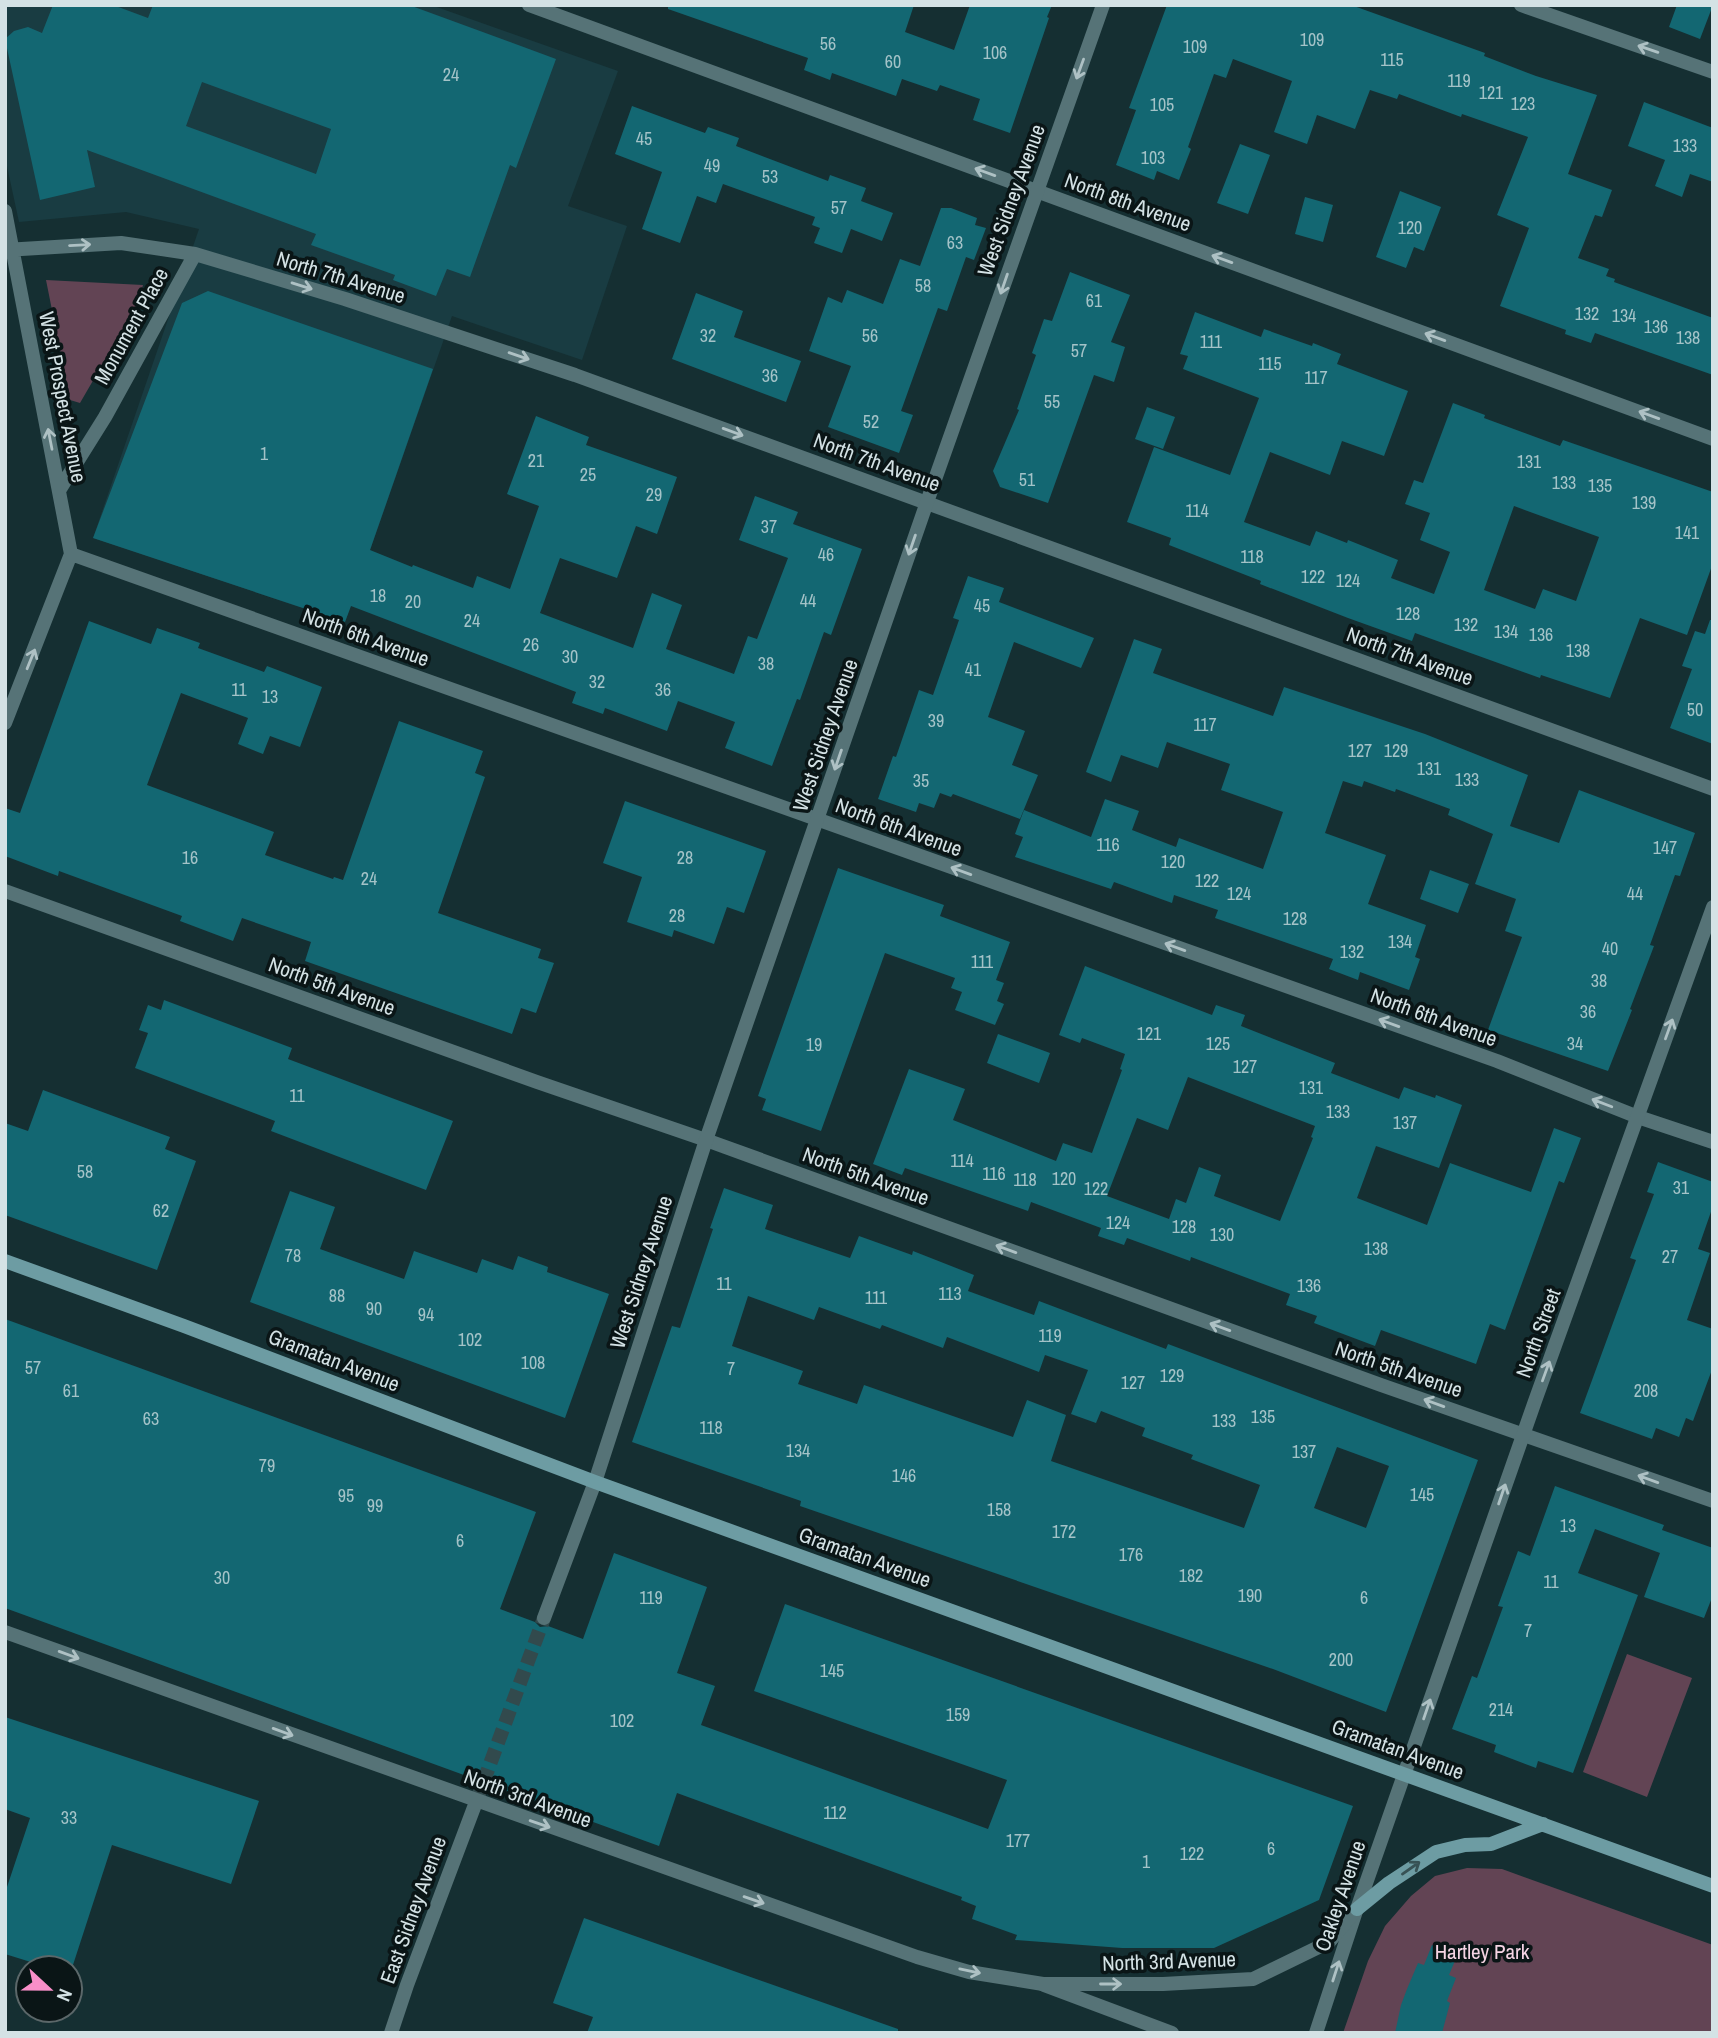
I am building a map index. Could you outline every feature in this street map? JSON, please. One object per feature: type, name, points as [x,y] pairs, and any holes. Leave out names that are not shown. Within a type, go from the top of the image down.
[{"type":"main road","name":"Gramatan Avenue","points":[[5,1261],[595,1482],[1713,1886]]},
{"type":"main road","points":[[1357,1909],[1436,1852],[1465,1845],[1491,1844],[1543,1824]]},
{"type":"street","name":"North 8th Avenue","points":[[529,5],[1713,439]]},
{"type":"street","name":"West Sidney Avenue","points":[[595,1482],[706,1140],[1103,5]]},
{"type":"street","points":[[1521,5],[1713,72]]},
{"type":"street","name":"West Prospect Avenue","points":[[5,211],[9,249],[60,489],[71,554]]},
{"type":"street","name":"North 7th Avenue","points":[[9,249],[121,243],[195,254],[345,299],[489,346],[927,502],[1713,789]]},
{"type":"street","name":"Monument Place","points":[[60,489],[105,417],[195,254]]},
{"type":"street","points":[[5,723],[71,554]]},
{"type":"street","name":"North 6th Avenue","points":[[71,554],[1497,1061],[1638,1117],[1713,1142]]},
{"type":"street","name":"North 5th Avenue","points":[[5,891],[1713,1501]]},
{"type":"street","name":"North Street","points":[[1403,1773],[1713,907]]},
{"type":"street","points":[[544,1618],[595,1482]]},
{"type":"street","name":"North 3rd Avenue","points":[[5,1632],[917,1958],[969,1972],[1043,1984],[1163,1984],[1253,1979],[1329,1942],[1357,1909]]},
{"type":"street","name":"Oakley Avenue","points":[[1316,2033],[1403,1773]]},
{"type":"street","name":"East Sidney Avenue","points":[[391,2033],[475,1802]]},
{"type":"street","name":"North 3rd Avenue","points":[[1043,1984],[1171,2033]]},
{"type":"shaded area","points":[[5,5],[431,5],[618,71],[568,206],[627,226],[582,360],[452,316],[345,622],[93,538],[199,229],[126,212],[19,222],[5,157]]},
{"type":"green space","points":[[46,280],[143,285],[138,303],[80,403],[70,400]]},
{"type":"green space","points":[[1627,1654],[1692,1678],[1647,1797],[1583,1772]]},
{"type":"green space","name":"Hartley Park","points":[[1467,1868],[1502,1869],[1713,1945],[1713,2033],[1343,2033],[1368,1961],[1385,1926],[1411,1896],[1435,1876]]},
{"type":"building","points":[[53,5],[113,5],[148,18],[153,5],[409,5],[556,59],[516,168],[510,165],[470,277],[447,269],[436,296],[393,280],[395,275],[311,245],[316,234],[87,150],[95,187],[40,200],[5,39],[14,31],[28,27],[42,33]],"holes":[[[202,82],[331,129],[316,174],[186,126]]]},
{"type":"building","points":[[668,5],[914,5],[905,32],[954,50],[970,5],[1052,5],[1010,133],[973,120],[980,99],[940,85],[937,91],[902,79],[896,96],[832,73],[830,80],[804,70],[808,58],[668,9]]},
{"type":"building","points":[[1167,5],[1351,5],[1485,53],[1484,56],[1536,76],[1597,95],[1568,174],[1612,190],[1602,217],[1595,215],[1578,258],[1609,269],[1606,276],[1615,279],[1614,282],[1713,318],[1713,375],[1595,333],[1591,343],[1565,334],[1566,330],[1500,306],[1529,228],[1497,215],[1528,137],[1462,114],[1461,117],[1399,94],[1397,99],[1370,90],[1355,129],[1317,115],[1307,144],[1274,132],[1292,81],[1233,59],[1226,78],[1214,74],[1179,180],[1157,171],[1154,180],[1116,165],[1136,110],[1129,108]]},
{"type":"building","points":[[1677,5],[1713,5],[1700,39],[1669,27]]},
{"type":"building","points":[[1644,102],[1713,128],[1713,182],[1690,174],[1682,197],[1655,186],[1665,160],[1628,146]]},
{"type":"building","points":[[632,106],[705,133],[708,127],[739,138],[736,146],[828,181],[830,175],[866,188],[861,201],[893,213],[882,241],[851,229],[842,253],[814,243],[820,228],[812,225],[815,217],[723,184],[716,203],[697,196],[680,243],[642,229],[662,172],[615,154]]},
{"type":"building","points":[[1240,144],[1270,155],[1248,214],[1217,203]]},
{"type":"building","points":[[1400,191],[1441,207],[1424,251],[1414,247],[1406,268],[1376,257]]},
{"type":"building","points":[[1305,197],[1333,205],[1323,242],[1295,234]]},
{"type":"building","points":[[941,208],[951,208],[977,218],[975,225],[986,228],[974,260],[966,257],[947,311],[938,308],[901,411],[913,415],[899,453],[828,427],[851,366],[809,351],[828,297],[842,303],[847,290],[883,304],[900,259],[920,266]]},
{"type":"building","points":[[1070,272],[1130,295],[1111,342],[1125,347],[1114,382],[1094,375],[1048,503],[1000,487],[993,471],[1019,410],[1017,409],[1036,355],[1032,353],[1044,319],[1052,321]]},
{"type":"building","points":[[208,291],[433,369],[370,550],[412,567],[413,565],[473,588],[477,576],[510,589],[539,506],[507,494],[536,416],[589,437],[586,445],[677,477],[657,534],[636,526],[617,578],[560,558],[540,613],[633,648],[652,593],[682,605],[666,649],[734,674],[748,636],[757,639],[788,558],[739,540],[755,496],[798,512],[793,524],[862,549],[831,635],[824,632],[800,700],[797,699],[772,766],[725,748],[735,722],[678,701],[667,731],[605,708],[603,714],[572,703],[576,692],[351,606],[345,622],[93,538],[182,303]]},
{"type":"building","points":[[696,293],[743,311],[734,337],[801,361],[786,402],[672,359]]},
{"type":"building","points":[[1195,312],[1261,337],[1264,329],[1312,346],[1313,343],[1341,354],[1337,364],[1408,391],[1384,456],[1342,441],[1330,475],[1270,452],[1244,522],[1310,546],[1316,531],[1347,543],[1348,540],[1398,560],[1391,578],[1434,594],[1450,552],[1420,540],[1430,513],[1405,504],[1414,480],[1423,483],[1453,403],[1485,415],[1484,418],[1560,446],[1563,440],[1713,492],[1713,563],[1687,635],[1640,618],[1610,698],[1541,675],[1540,678],[1415,633],[1412,641],[1348,618],[1169,545],[1171,538],[1127,522],[1154,447],[1230,475],[1259,398],[1183,369],[1188,356],[1180,354]],"holes":[[[1514,506],[1599,537],[1576,601],[1543,589],[1535,609],[1484,590]]]},
{"type":"building","points":[[1147,407],[1175,417],[1163,449],[1135,439]]},
{"type":"building","points":[[968,576],[1004,588],[999,602],[1094,638],[1081,668],[1014,642],[988,717],[1025,731],[1012,765],[1038,775],[1020,819],[953,794],[951,797],[940,793],[934,808],[919,803],[916,812],[878,799],[919,690],[933,695],[959,620],[953,618]]},
{"type":"building","points":[[1710,620],[1713,620],[1713,744],[1670,728],[1692,669],[1682,666],[1695,631],[1705,634]]},
{"type":"building","points":[[89,621],[151,644],[157,628],[200,643],[198,648],[264,672],[267,666],[322,687],[300,747],[270,736],[263,754],[238,744],[248,718],[181,693],[147,785],[274,832],[265,855],[333,879],[343,880],[399,721],[483,751],[475,773],[485,777],[438,913],[541,949],[538,958],[554,963],[536,1013],[521,1008],[512,1034],[305,961],[311,942],[242,918],[233,941],[180,921],[182,916],[59,871],[58,876],[5,856],[5,808],[20,813]]},
{"type":"building","points":[[1134,639],[1162,649],[1153,673],[1273,716],[1284,687],[1425,734],[1528,775],[1510,826],[1559,843],[1579,790],[1695,833],[1680,876],[1675,875],[1650,945],[1654,946],[1608,1071],[1488,1030],[1522,937],[1505,931],[1516,899],[1475,884],[1493,834],[1448,815],[1450,809],[1396,789],[1395,792],[1364,781],[1362,787],[1343,781],[1325,833],[1386,855],[1368,904],[1426,925],[1415,957],[1420,959],[1409,990],[1360,972],[1358,980],[1329,969],[1333,959],[1215,918],[1218,910],[1174,895],[1172,903],[1114,882],[1111,889],[1015,857],[1023,837],[1015,834],[1024,810],[1091,837],[1105,799],[1139,811],[1132,830],[1176,847],[1179,838],[1263,869],[1283,812],[1221,790],[1230,764],[1167,742],[1158,768],[1121,755],[1111,782],[1086,772]]},
{"type":"building","points":[[625,801],[766,851],[744,913],[727,907],[714,944],[674,930],[672,937],[627,922],[642,877],[603,863]]},
{"type":"building","points":[[838,868],[944,905],[940,916],[1010,942],[996,980],[1004,983],[997,1001],[1004,1004],[995,1025],[955,1010],[962,992],[951,988],[955,978],[885,953],[821,1131],[762,1110],[766,1099],[758,1096]]},
{"type":"building","points":[[1430,870],[1469,884],[1458,913],[1420,899]]},
{"type":"building","points":[[1085,966],[1212,1015],[1216,1005],[1245,1015],[1241,1026],[1335,1063],[1331,1073],[1399,1099],[1404,1087],[1462,1105],[1439,1168],[1376,1146],[1357,1198],[1427,1225],[1450,1163],[1531,1192],[1554,1128],[1581,1138],[1564,1183],[1559,1181],[1505,1330],[1490,1324],[1476,1364],[1381,1330],[1375,1346],[1314,1323],[1317,1316],[1286,1305],[1290,1294],[1191,1257],[1190,1261],[1127,1238],[1124,1245],[1098,1236],[1101,1228],[1031,1202],[1028,1211],[905,1168],[902,1175],[873,1164],[909,1069],[965,1089],[953,1120],[1056,1161],[1063,1143],[1092,1153],[1122,1070],[1120,1069],[1125,1054],[1082,1038],[1080,1043],[1059,1035]],"holes":[[[1188,1077],[1315,1126],[1311,1137],[1313,1138],[1280,1221],[1214,1196],[1221,1175],[1199,1167],[1186,1203],[1176,1199],[1169,1219],[1107,1196],[1137,1118],[1168,1130]]]},
{"type":"building","points":[[164,1000],[292,1048],[288,1059],[453,1121],[426,1190],[271,1131],[275,1121],[135,1068],[148,1033],[139,1030],[148,1005],[161,1010]]},
{"type":"building","points":[[998,1034],[1050,1053],[1039,1083],[987,1063]]},
{"type":"building","points":[[43,1090],[170,1137],[165,1149],[196,1161],[157,1270],[5,1215],[5,1123],[28,1131]]},
{"type":"building","points":[[1658,1162],[1713,1182],[1713,1206],[1698,1249],[1710,1253],[1687,1320],[1713,1329],[1713,1367],[1693,1421],[1686,1418],[1679,1437],[1656,1428],[1652,1439],[1580,1413],[1636,1260],[1630,1258],[1654,1194],[1647,1192]]},
{"type":"building","points":[[724,1188],[773,1205],[765,1229],[850,1258],[859,1236],[912,1255],[913,1251],[974,1275],[968,1291],[1034,1315],[1039,1301],[1166,1349],[1168,1344],[1478,1460],[1386,1712],[1273,1669],[800,1506],[801,1501],[632,1442],[672,1326],[680,1328],[713,1229],[710,1228]],"holes":[[[748,1296],[814,1320],[819,1307],[880,1329],[882,1325],[943,1348],[947,1337],[1039,1372],[1045,1355],[1088,1370],[1071,1414],[1096,1423],[1101,1411],[1145,1428],[1142,1436],[1193,1455],[1191,1459],[1260,1485],[1244,1528],[1051,1461],[1066,1415],[1027,1400],[1013,1437],[864,1385],[857,1404],[798,1384],[803,1371],[732,1346]],[[1337,1447],[1389,1466],[1366,1528],[1314,1508]]]},
{"type":"building","points":[[290,1191],[335,1207],[320,1249],[404,1279],[414,1251],[477,1273],[482,1259],[513,1270],[518,1256],[548,1267],[547,1272],[609,1294],[565,1418],[250,1302]]},
{"type":"building","points":[[5,1319],[536,1512],[500,1609],[535,1622],[540,1627],[548,1626],[583,1639],[614,1553],[707,1587],[677,1673],[715,1686],[701,1725],[988,1829],[1007,1780],[754,1691],[785,1604],[1353,1806],[1319,1900],[1214,1948],[1122,1948],[1015,1940],[1017,1935],[972,1919],[976,1906],[961,1900],[962,1897],[677,1793],[659,1846],[5,1608]]},
{"type":"building","points":[[1555,1486],[1664,1525],[1662,1530],[1713,1548],[1713,1595],[1704,1618],[1644,1597],[1660,1553],[1595,1529],[1578,1573],[1638,1595],[1573,1773],[1538,1761],[1536,1768],[1494,1752],[1496,1745],[1452,1729],[1472,1676],[1477,1678],[1503,1607],[1498,1606],[1518,1551],[1530,1556]]},
{"type":"building","points":[[5,1717],[259,1801],[231,1884],[112,1845],[77,1954],[14,1954],[14,1957],[5,1954],[5,1893],[30,1818],[5,1809]]},
{"type":"building","points":[[584,1918],[898,2029],[898,2033],[587,2033],[593,2017],[553,2003]]},
{"type":"building","points":[[1432,1945],[1457,1956],[1449,1975],[1456,1978],[1447,2001],[1450,2003],[1442,2033],[1395,2033],[1407,1989],[1418,1963],[1424,1965]]},
{"type":"tunnel","points":[[476,1802],[544,1618]]}]
